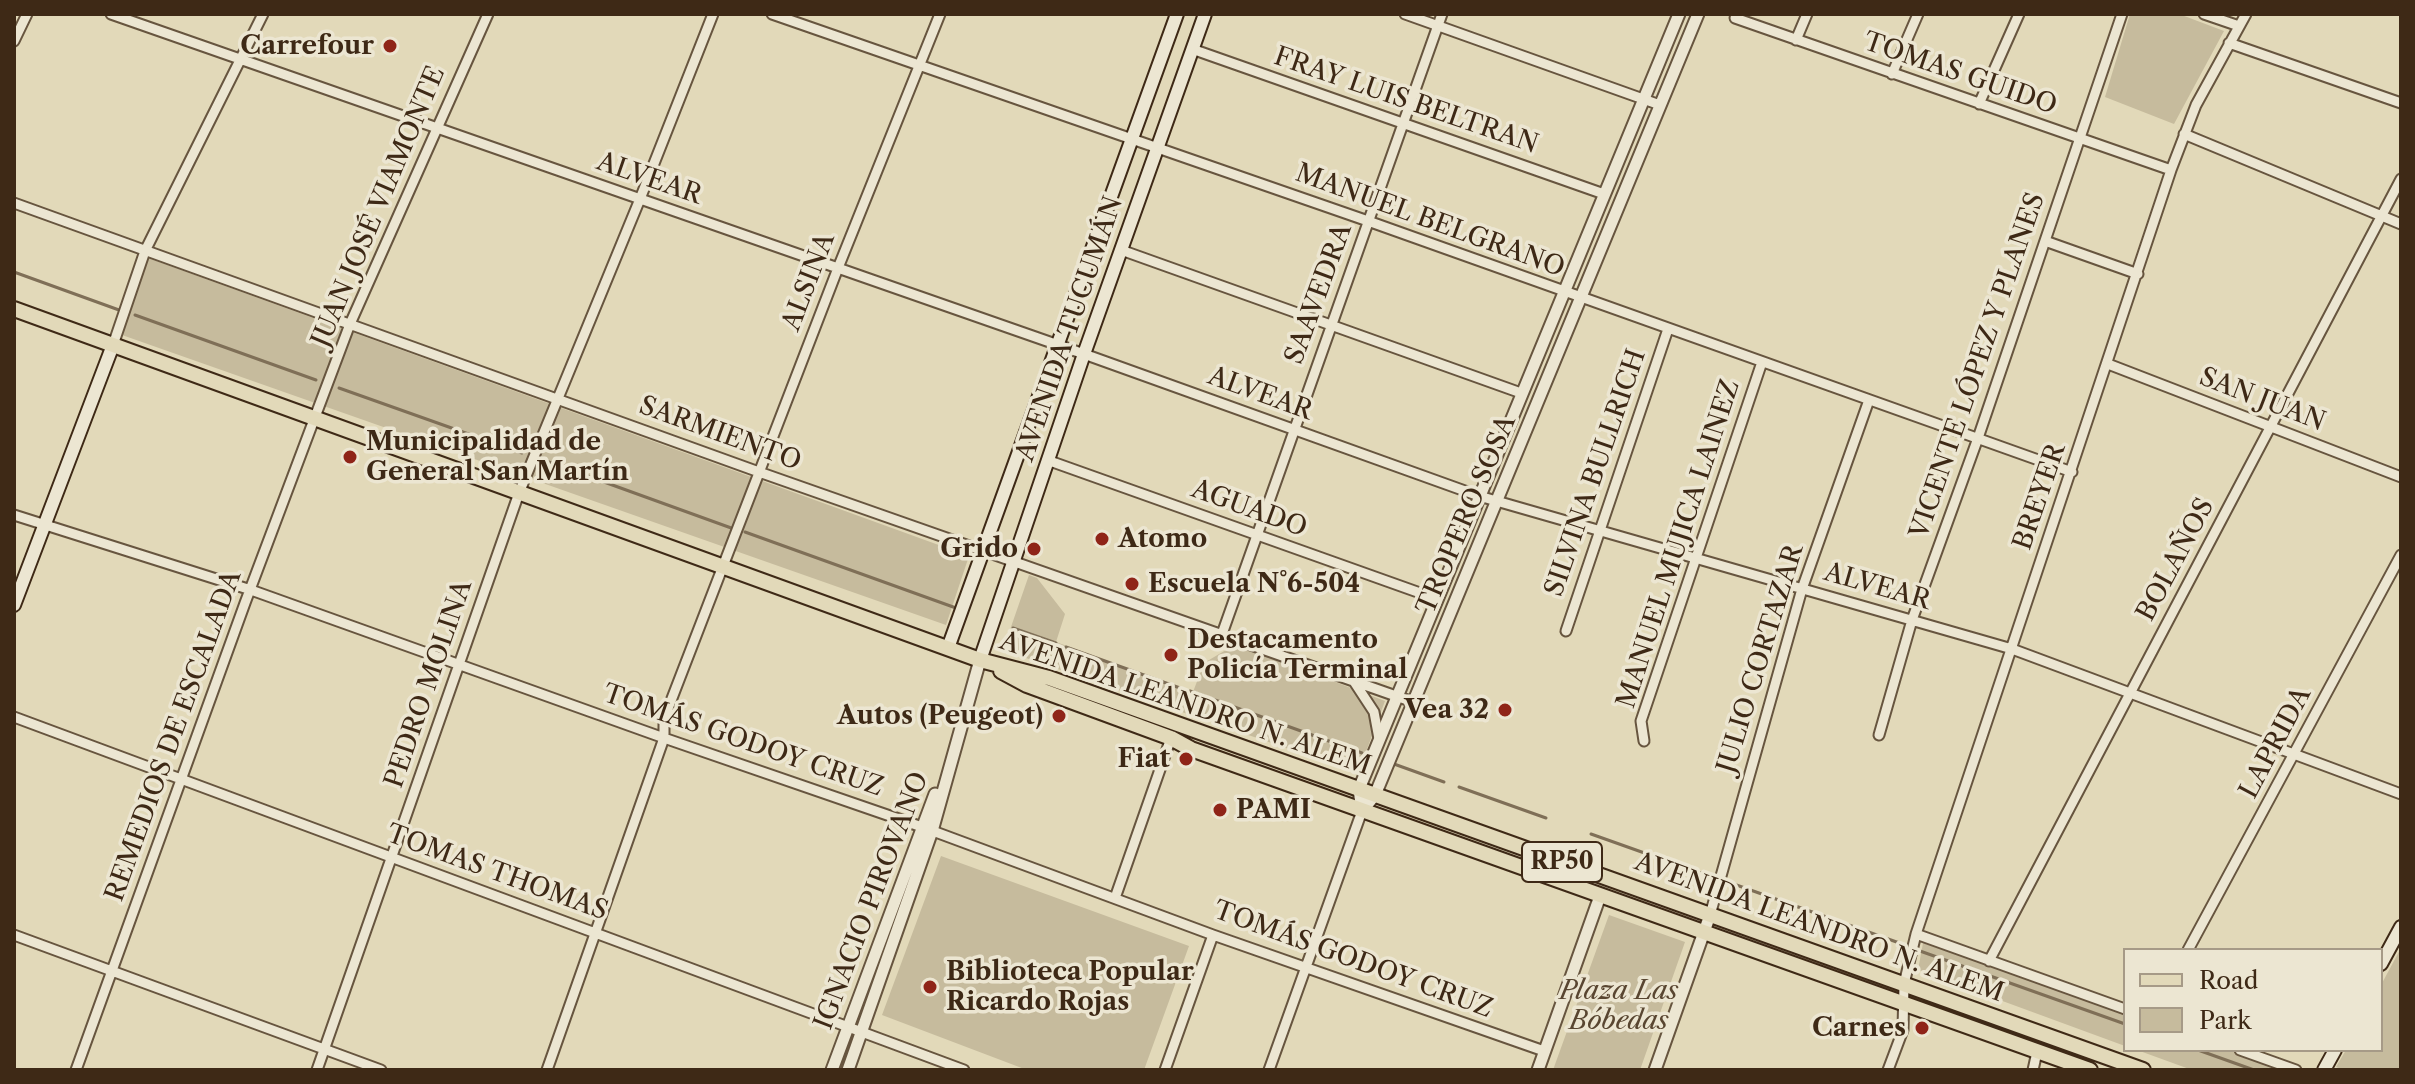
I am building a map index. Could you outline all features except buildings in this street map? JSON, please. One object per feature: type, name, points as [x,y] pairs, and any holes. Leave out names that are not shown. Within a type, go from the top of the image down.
[{"type":"main road","name":"AVENIDA TUCUMÁN","points":[[948,648],[1177,14]]},
{"type":"main road","name":"AVENIDA TUCUMÁN","points":[[980,660],[1047,460],[1205,14]]},
{"type":"main road","name":"AVENIDA LEANDRO N. ALEM","points":[[14,309],[980,660],[1049,678],[2143,1070]]},
{"type":"main road","points":[[14,605],[113,345]]},
{"type":"main road","name":"AVENIDA LEANDRO N. ALEM","points":[[980,660],[1027,685],[1171,738],[1191,749],[2090,1070]]},
{"type":"main road","points":[[2383,960],[2401,927]]},
{"type":"main road","points":[[2324,1070],[2334,1052]]},
{"type":"street","points":[[14,41],[27,14]]},
{"type":"street","name":"ALVEAR","points":[[111,14],[1084,354],[1479,496],[2012,649],[2401,794]]},
{"type":"street","points":[[113,345],[145,251],[263,14]]},
{"type":"street","name":"JUAN JOSÉ VIAMONTE","points":[[314,418],[350,324],[488,14]]},
{"type":"street","name":"PEDRO MOLINA","points":[[317,1070],[519,493],[713,14]]},
{"type":"street","name":"MANUEL BELGRANO","points":[[772,14],[1368,221],[2072,472]]},
{"type":"street","name":"ALSINA","points":[[547,1070],[664,738],[664,719],[721,566],[940,14]]},
{"type":"street","points":[[1405,14],[1660,105]]},
{"type":"street","name":"SAAVEDRA","points":[[1222,634],[1442,14]]},
{"type":"street","name":"TROPERO SOSA","points":[[1362,811],[1359,789],[1679,14]]},
{"type":"street","name":"TROPERO SOSA","points":[[1362,811],[1375,795],[1698,14]]},
{"type":"street","points":[[1796,40],[1807,14]]},
{"type":"street","points":[[1892,74],[1918,14]]},
{"type":"street","points":[[1979,104],[2019,14]]},
{"type":"street","name":"VICENTE LÓPEZ Y PLANES","points":[[1879,735],[1912,620],[1978,438],[2122,14]]},
{"type":"street","points":[[2204,14],[2239,26]]},
{"type":"street","name":"BREYER","points":[[1888,1070],[1905,1021],[1904,984],[1916,934],[2171,170],[2196,105],[2246,14]]},
{"type":"street","name":"TOMAS GUIDO","points":[[1735,18],[2171,170]]},
{"type":"street","points":[[2229,43],[2401,103]]},
{"type":"street","name":"FRAY LUIS BELTRAN","points":[[1192,49],[1604,194]]},
{"type":"street","points":[[2184,134],[2401,224]]},
{"type":"street","name":"BOLAÑOS","points":[[1989,961],[2401,179]]},
{"type":"street","name":"SARMIENTO","points":[[14,203],[759,472],[1413,702]]},
{"type":"street","points":[[2045,241],[2138,274]]},
{"type":"street","points":[[1121,250],[1521,393]]},
{"type":"street","name":"SILVINA BULLRICH","points":[[1566,631],[1668,329]]},
{"type":"street","name":"MANUEL MUJICA LAINEZ","points":[[1644,741],[1641,721],[1762,362]]},
{"type":"street","name":"SAN JUAN","points":[[2108,364],[2401,477]]},
{"type":"street","name":"JULIO CORTAZAR","points":[[1655,1070],[1705,934],[1802,589],[1869,400]]},
{"type":"street","name":"REMEDIOS DE ESCALADA","points":[[76,1070],[314,418]]},
{"type":"street","name":"AGUADO","points":[[1047,460],[1437,599]]},
{"type":"street","name":"TOMÁS GODOY CRUZ","points":[[14,515],[251,590],[1544,1051]]},
{"type":"street","name":"LAPRIDA","points":[[2189,948],[2401,555]]},
{"type":"street","name":"IGNACIO PIROVANO","points":[[848,1070],[980,660]]},
{"type":"street","points":[[1353,680],[1374,712],[1379,739]]},
{"type":"street","name":"TOMAS THOMAS","points":[[14,717],[964,1070]]},
{"type":"street","points":[[1115,898],[1171,738]]},
{"type":"street","points":[[1273,1069],[1362,811]]},
{"type":"street","name":"IGNACIO PIROVANO","points":[[832,1070],[927,829]]},
{"type":"street","points":[[1538,1070],[1600,896]]},
{"type":"street","points":[[1916,934],[2123,1008]]},
{"type":"street","points":[[14,935],[381,1070]]},
{"type":"street","points":[[1165,1070],[1213,935]]},
{"type":"street","points":[[2033,1070],[2037,1052]]},
{"type":"street","points":[[2246,1052],[2296,1070]]},
{"type":"green space","points":[[2130,14],[2179,14],[2224,31],[2174,124],[2105,97]]},
{"type":"green space","points":[[148,258],[969,556],[946,625],[122,335]]},
{"type":"green space","points":[[1029,575],[1037,578],[1065,614],[1056,642],[1193,692],[1204,663],[1236,644],[1385,701],[1358,773],[1003,650]]},
{"type":"green space","points":[[941,856],[1189,946],[1144,1070],[1027,1070],[882,1015]]},
{"type":"green space","name":"Plaza Las Bóbedas","points":[[1609,915],[1685,942],[1640,1070],[1553,1070]]},
{"type":"green space","points":[[1923,943],[2123,1012],[2123,1045],[1918,970]]},
{"type":"green space","points":[[2401,948],[2401,1070],[2344,1070],[2336,1067],[2345,1052],[2383,1052],[2383,981]]},
{"type":"green space","points":[[2142,1052],[2237,1052],[2288,1070],[2192,1070]]},
{"type":"waterway","points":[[14,272],[119,310]]},
{"type":"waterway","points":[[135,315],[316,380]]},
{"type":"waterway","points":[[339,388],[522,453]]},
{"type":"waterway","points":[[546,461],[734,529]]},
{"type":"waterway","points":[[745,532],[956,608]]},
{"type":"waterway","points":[[1013,628],[1056,643]]},
{"type":"waterway","points":[[1066,647],[1180,688]]},
{"type":"waterway","points":[[1190,691],[1362,753]]},
{"type":"waterway","points":[[1394,764],[1444,782]]},
{"type":"waterway","points":[[1459,787],[1546,818]]},
{"type":"waterway","points":[[1591,834],[1712,877]]},
{"type":"waterway","points":[[1728,882],[1905,945]]},
{"type":"waterway","points":[[1920,951],[2123,1023]]},
{"type":"waterway","points":[[2204,1052],[2254,1070]]},
{"type":"place","name":"Carrefour","points":[[390,46]]},
{"type":"place","name":"Municipalidad de General San Martín","points":[[350,457]]},
{"type":"place","name":"Atomo","points":[[1102,539]]},
{"type":"place","name":"Grido","points":[[1034,549]]},
{"type":"place","name":"Escuela N°6-504","points":[[1132,584]]},
{"type":"place","name":"Destacamento Policía Terminal","points":[[1171,655]]},
{"type":"place","name":"Vea 32","points":[[1505,710]]},
{"type":"place","name":"Autos (Peugeot)","points":[[1059,716]]},
{"type":"place","name":"Fiat","points":[[1186,759]]},
{"type":"place","name":"PAMI","points":[[1220,810]]},
{"type":"place","name":"Biblioteca Popular Ricardo Rojas","points":[[930,987]]},
{"type":"place","name":"Carnes","points":[[1922,1028]]}]
